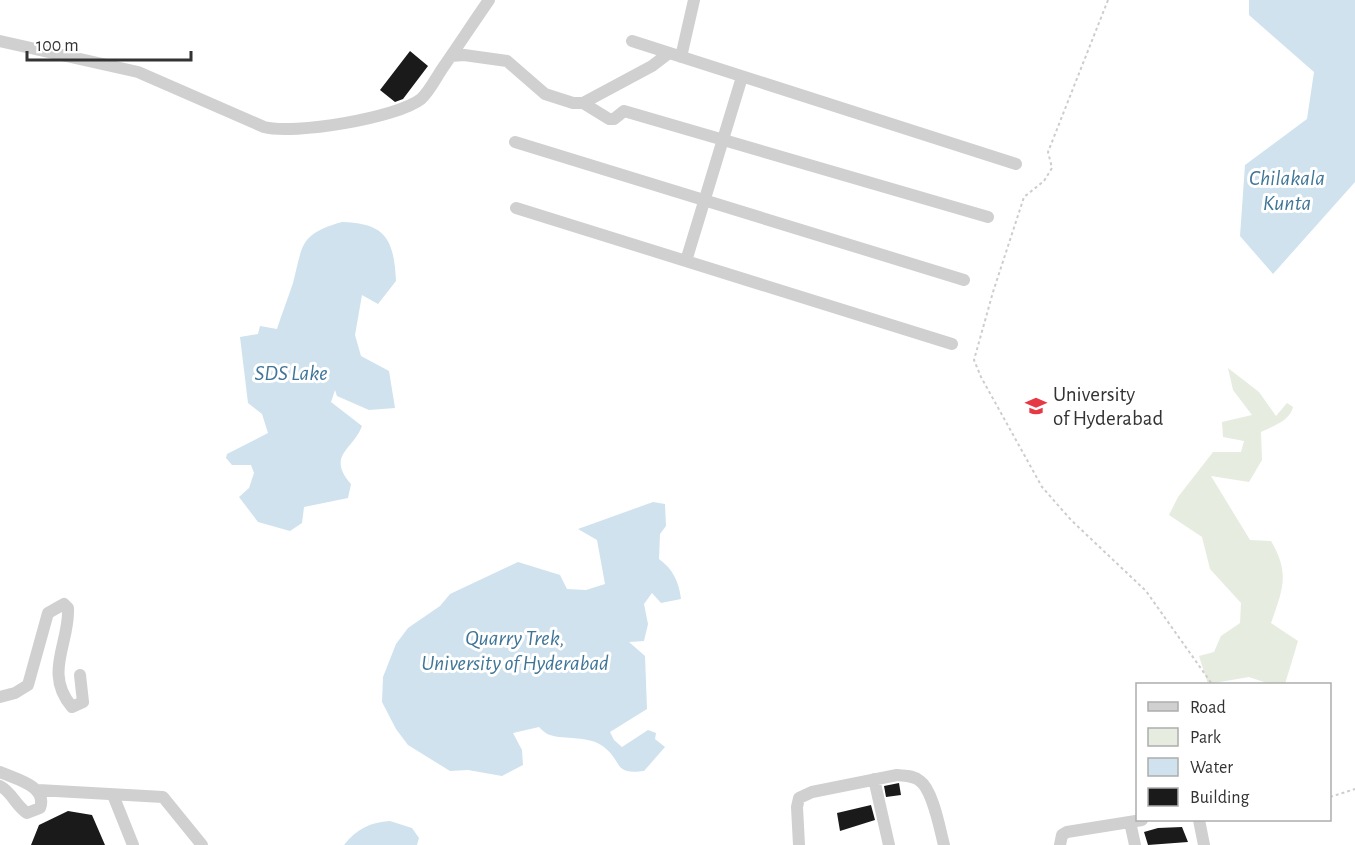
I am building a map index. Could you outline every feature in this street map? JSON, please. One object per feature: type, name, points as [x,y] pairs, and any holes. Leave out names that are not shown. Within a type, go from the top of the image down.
[{"type":"street","points":[[0,40],[138,72],[278,131],[367,119],[403,108],[421,99],[489,0]]},
{"type":"street","points":[[451,56],[464,55],[507,61],[545,94],[573,103],[583,103],[675,55],[694,0]]},
{"type":"street","points":[[632,41],[1016,164]]},
{"type":"street","points":[[686,261],[742,76]]},
{"type":"street","points":[[583,103],[609,119],[614,119],[624,111],[988,217]]},
{"type":"street","points":[[515,142],[964,280]]},
{"type":"street","points":[[516,208],[952,344]]},
{"type":"street","points":[[0,697],[15,693],[28,685],[48,614],[64,604],[68,608],[69,617],[58,659],[63,697],[72,707],[82,702],[80,675]]},
{"type":"street","points":[[0,772],[38,790],[163,797],[202,845]]},
{"type":"street","points":[[799,845],[797,807],[799,798],[812,792],[874,779],[903,776],[921,781],[930,796],[944,845]]},
{"type":"street","points":[[874,779],[876,795],[888,830],[889,845]]},
{"type":"street","points":[[0,786],[9,791],[16,804],[27,813],[40,808],[42,797],[38,790]]},
{"type":"street","points":[[113,795],[133,845]]},
{"type":"street","points":[[1060,845],[1062,835],[1066,831],[1136,820],[1135,845]]},
{"type":"street","points":[[1199,821],[1204,845]]},
{"type":"path","points":[[1108,0],[1048,152],[1052,168],[1044,181],[1024,197],[974,360],[981,377],[1042,487],[1071,520],[1146,591],[1211,683]]},
{"type":"path","points":[[1331,795],[1355,789]]},
{"type":"green space","points":[[1228,368],[1259,392],[1276,416],[1287,403],[1293,407],[1285,419],[1261,432],[1262,460],[1249,482],[1211,476],[1250,540],[1271,541],[1281,563],[1283,581],[1271,623],[1298,641],[1285,683],[1267,683],[1249,677],[1208,683],[1199,656],[1214,652],[1221,636],[1240,623],[1241,603],[1210,569],[1202,537],[1169,515],[1178,497],[1213,452],[1241,452],[1244,441],[1223,437],[1222,422],[1252,415],[1233,390]]},
{"type":"water","name":"Chilakala Kunta","points":[[1249,0],[1355,0],[1355,182],[1273,274],[1240,236],[1245,165],[1307,119],[1314,72],[1249,15]]},
{"type":"water","name":"SDS Lake","points":[[342,222],[357,223],[378,230],[385,236],[393,255],[396,281],[378,304],[362,295],[355,335],[361,356],[389,371],[395,408],[369,410],[337,396],[335,390],[331,402],[362,426],[341,459],[344,474],[351,484],[348,498],[304,507],[302,523],[290,531],[258,522],[239,497],[249,488],[254,473],[251,465],[232,465],[226,458],[227,454],[268,433],[262,414],[248,403],[240,337],[258,334],[260,326],[277,329],[305,243],[318,231]]},
{"type":"water","name":"Quarry Trek, University of Hyderabad","points":[[653,502],[665,504],[666,526],[660,534],[659,559],[674,576],[681,599],[661,603],[652,593],[644,604],[648,624],[644,641],[629,642],[645,656],[647,709],[610,732],[614,740],[622,747],[648,730],[656,733],[655,739],[665,747],[644,771],[634,772],[623,769],[598,743],[550,735],[539,727],[513,733],[522,750],[523,765],[502,776],[468,770],[450,771],[408,745],[396,729],[382,702],[383,677],[396,644],[408,628],[440,606],[450,594],[518,562],[560,575],[567,589],[586,590],[605,584],[597,540],[578,529]]},
{"type":"water","points":[[390,821],[412,828],[419,838],[417,845],[344,845],[364,827]]},
{"type":"building","points":[[410,51],[428,66],[403,99],[395,102],[380,90]]},
{"type":"building","points":[[899,783],[901,795],[886,797],[884,786]]},
{"type":"building","points":[[871,805],[875,820],[840,831],[837,813]]},
{"type":"building","points":[[68,811],[92,815],[105,845],[31,845],[39,825]]},
{"type":"building","points":[[1182,827],[1188,842],[1148,845],[1144,832],[1158,828]]},
{"type":"place","name":"University of Hyderabad","points":[[1036,406]]}]
